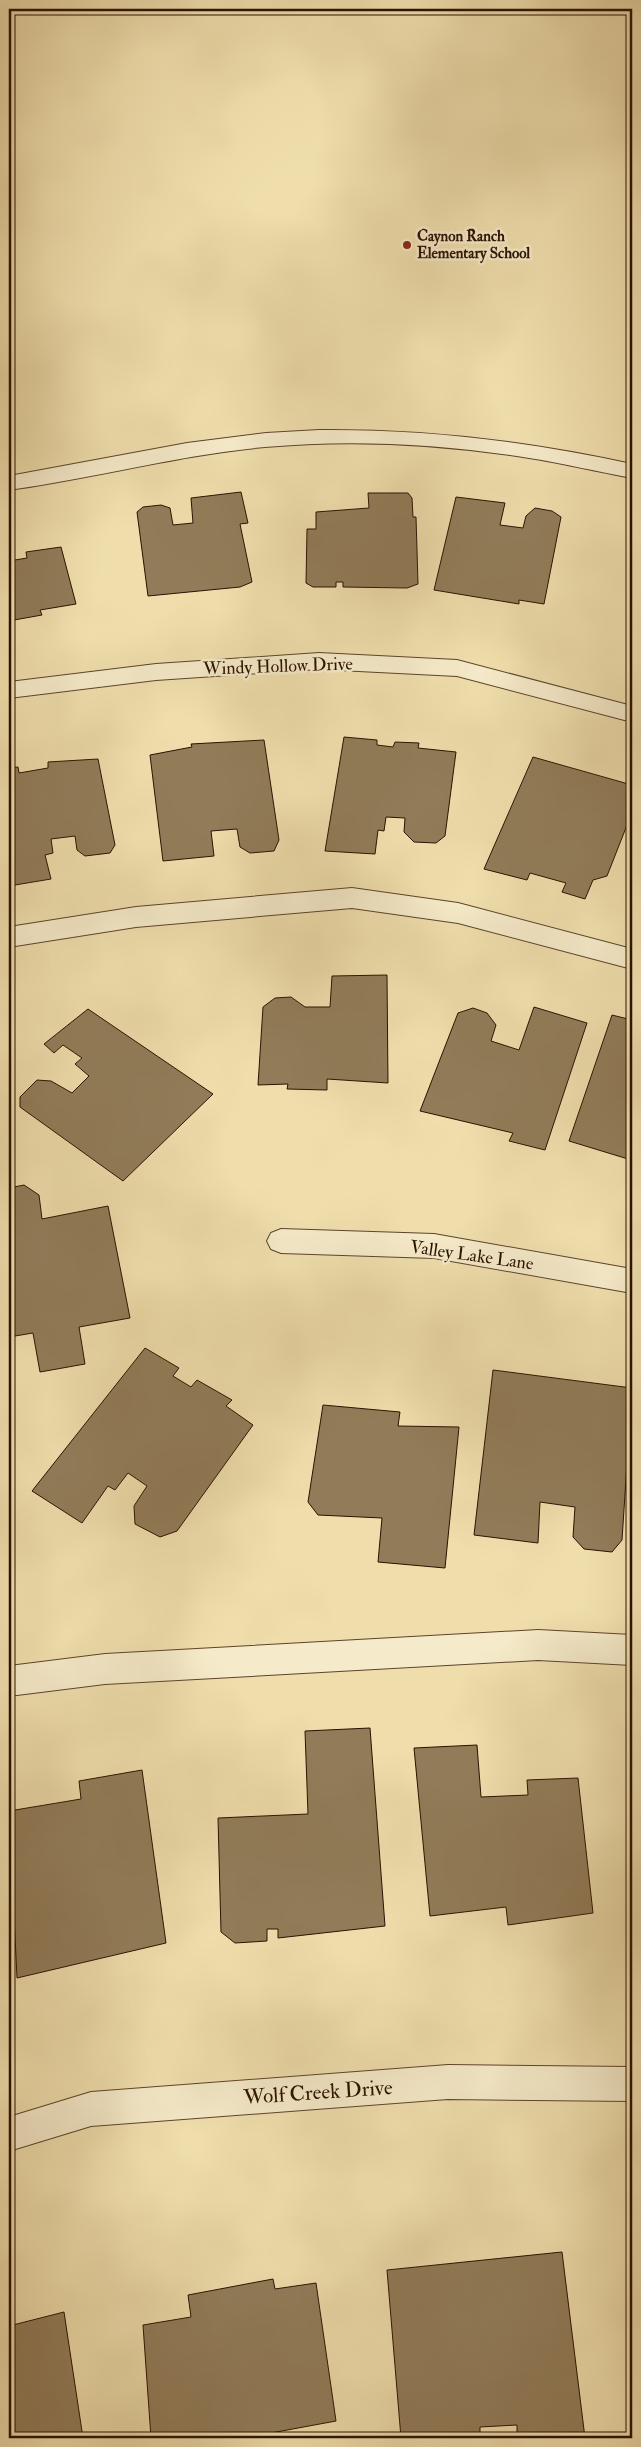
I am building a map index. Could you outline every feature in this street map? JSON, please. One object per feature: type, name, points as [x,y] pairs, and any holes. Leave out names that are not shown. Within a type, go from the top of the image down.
[{"type":"street","points":[[9,483],[214,445],[299,438],[372,436],[445,439],[516,448],[632,471]]},
{"type":"street","name":"Windy Hollow Drive","points":[[9,690],[156,672],[319,661],[456,668],[632,714]]},
{"type":"street","points":[[9,938],[136,917],[352,898],[458,913],[632,959]]},
{"type":"street","name":"Valley Lake Lane","points":[[281,1241],[434,1246],[632,1281]]},
{"type":"street","points":[[9,1681],[105,1669],[538,1645],[632,1650]]},
{"type":"street","name":"Wolf Creek Drive","points":[[9,2134],[91,2108],[448,2082],[632,2084]]},
{"type":"building","points":[[241,492],[248,523],[240,524],[252,582],[240,587],[148,596],[137,512],[143,507],[161,505],[170,508],[173,525],[193,523],[191,498]]},
{"type":"building","points":[[368,493],[408,493],[412,498],[413,517],[416,517],[418,584],[407,588],[343,587],[343,582],[336,582],[336,587],[313,587],[306,583],[307,529],[316,529],[316,512],[369,508]]},
{"type":"building","points":[[456,497],[505,503],[500,525],[523,528],[526,516],[535,508],[552,511],[561,517],[544,604],[519,600],[519,604],[434,590]]},
{"type":"building","points":[[61,547],[76,604],[40,610],[42,615],[14,620],[12,611],[9,612],[9,561],[27,558],[26,552]]},
{"type":"building","points":[[344,737],[377,740],[377,745],[393,747],[395,742],[419,743],[418,748],[456,752],[445,836],[436,843],[414,842],[404,832],[405,818],[386,817],[384,831],[378,830],[375,854],[325,851]]},
{"type":"building","points":[[264,740],[279,840],[274,851],[250,853],[240,847],[237,829],[211,831],[214,856],[163,861],[150,755],[192,747],[191,744]]},
{"type":"building","points":[[533,757],[632,785],[632,821],[629,820],[607,876],[593,880],[585,899],[562,892],[566,883],[530,873],[527,880],[484,869]]},
{"type":"building","points":[[98,759],[115,845],[110,853],[85,856],[77,850],[75,836],[51,839],[53,853],[45,855],[51,879],[9,886],[9,768],[18,767],[19,773],[48,768],[48,762]]},
{"type":"building","points":[[387,975],[388,1083],[327,1079],[327,1090],[287,1089],[288,1084],[258,1085],[263,1007],[275,998],[291,997],[305,1007],[330,1007],[332,976]]},
{"type":"building","points":[[534,1007],[587,1023],[545,1150],[509,1141],[513,1133],[420,1111],[458,1013],[473,1008],[487,1013],[496,1025],[491,1041],[519,1050]]},
{"type":"building","points":[[88,1009],[213,1094],[123,1181],[20,1107],[20,1097],[37,1080],[51,1081],[72,1093],[89,1076],[75,1064],[82,1058],[63,1045],[54,1053],[44,1044]]},
{"type":"building","points":[[612,1015],[632,1020],[632,1154],[629,1153],[628,1159],[569,1141]]},
{"type":"building","points":[[24,1185],[39,1195],[42,1219],[108,1206],[130,1318],[79,1327],[85,1364],[40,1372],[33,1333],[9,1337],[9,1188]]},
{"type":"building","points":[[145,1348],[179,1368],[173,1376],[191,1387],[197,1380],[232,1400],[226,1406],[253,1425],[177,1531],[160,1537],[135,1524],[134,1506],[147,1486],[128,1473],[115,1490],[108,1486],[82,1523],[32,1491]]},
{"type":"building","points":[[493,1370],[632,1388],[622,1540],[612,1552],[584,1549],[573,1537],[575,1507],[540,1502],[538,1543],[474,1535]]},
{"type":"building","points":[[323,1405],[400,1412],[398,1426],[459,1427],[445,1568],[378,1562],[382,1518],[318,1515],[308,1502]]},
{"type":"building","points":[[370,1728],[385,1926],[278,1938],[278,1929],[267,1929],[267,1941],[235,1943],[221,1932],[218,1818],[308,1814],[305,1731]]},
{"type":"building","points":[[477,1745],[481,1797],[528,1795],[527,1780],[578,1778],[593,1913],[508,1925],[506,1907],[430,1916],[414,1748]]},
{"type":"building","points":[[142,1770],[166,1943],[17,1978],[9,1811],[81,1799],[79,1781]]},
{"type":"building","points":[[562,2252],[585,2438],[517,2438],[517,2425],[480,2427],[480,2438],[401,2438],[387,2270]]},
{"type":"building","points":[[273,2279],[275,2289],[316,2283],[336,2421],[244,2438],[151,2438],[143,2325],[191,2317],[188,2295]]},
{"type":"building","points":[[64,2312],[83,2438],[9,2438],[9,2326]]},
{"type":"place","name":"Caynon Ranch Elementary School","points":[[407,245]]}]
